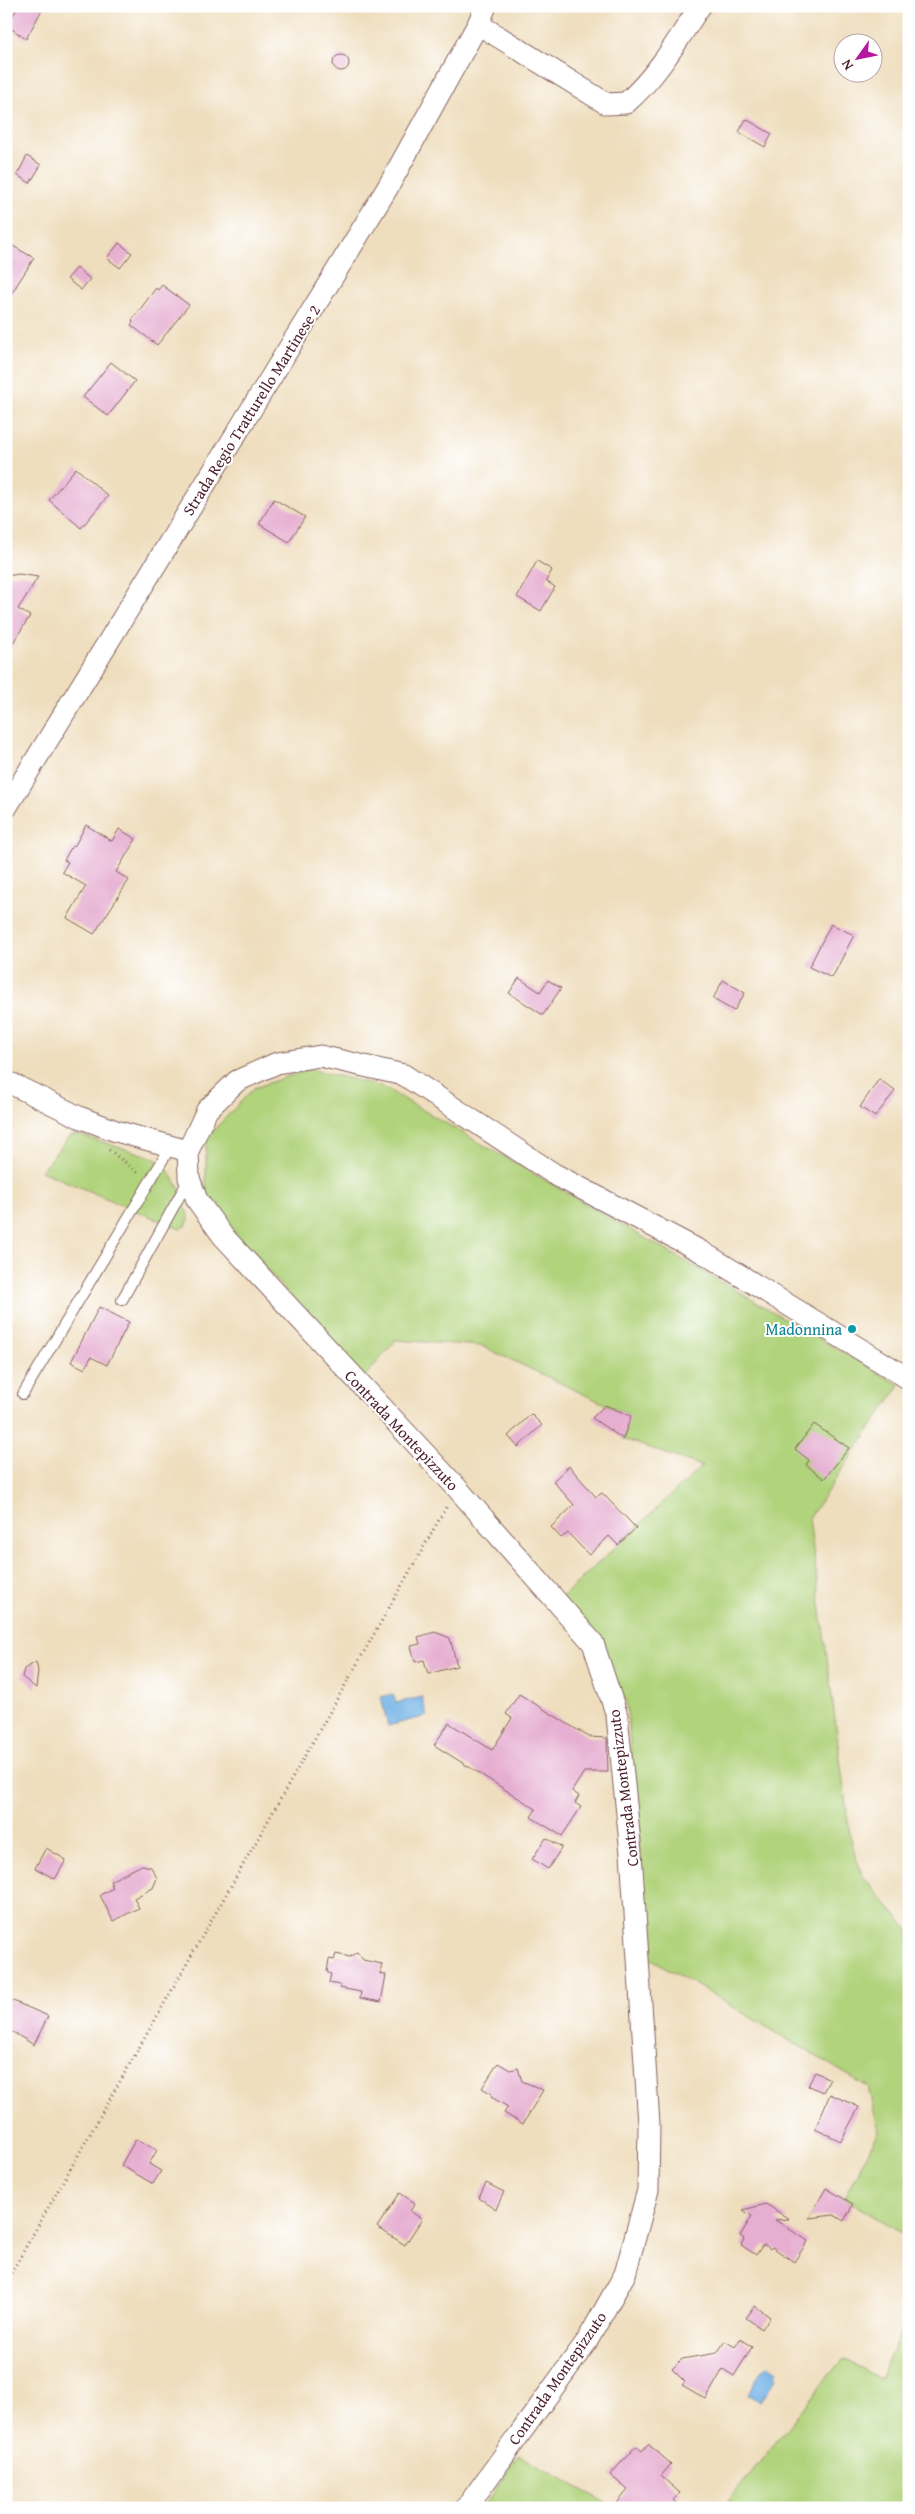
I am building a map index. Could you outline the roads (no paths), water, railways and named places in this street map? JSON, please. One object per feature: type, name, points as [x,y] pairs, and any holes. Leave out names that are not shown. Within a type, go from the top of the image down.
[{"type":"street","points":[[482,15],[607,104],[626,104],[641,90],[681,36],[700,6]]},
{"type":"street","name":"Strada Regio Tratturello Martinese 2","points":[[6,808],[388,186],[482,15]]},
{"type":"street","name":"Contrada Montepizzuto","points":[[466,2508],[587,2342],[625,2274],[648,2190],[649,2124],[631,1853],[617,1716],[593,1643],[457,1488],[222,1236],[198,1200],[179,1148],[207,1110],[237,1081],[277,1063],[320,1056],[404,1075],[554,1174],[702,1252],[909,1379]]},
{"type":"street","points":[[6,1082],[60,1109],[116,1131],[179,1148]]},
{"type":"lane","points":[[23,1394],[150,1181],[179,1148]]},
{"type":"lane","points":[[122,1300],[189,1178]]},
{"type":"water","points":[[393,1694],[396,1703],[422,1697],[427,1716],[388,1726],[381,1697]]},
{"type":"water","points":[[768,2365],[777,2371],[775,2374],[777,2377],[760,2401],[748,2394],[762,2370]]},
{"type":"place","name":"Madonnina","points":[[852,1329]]}]
